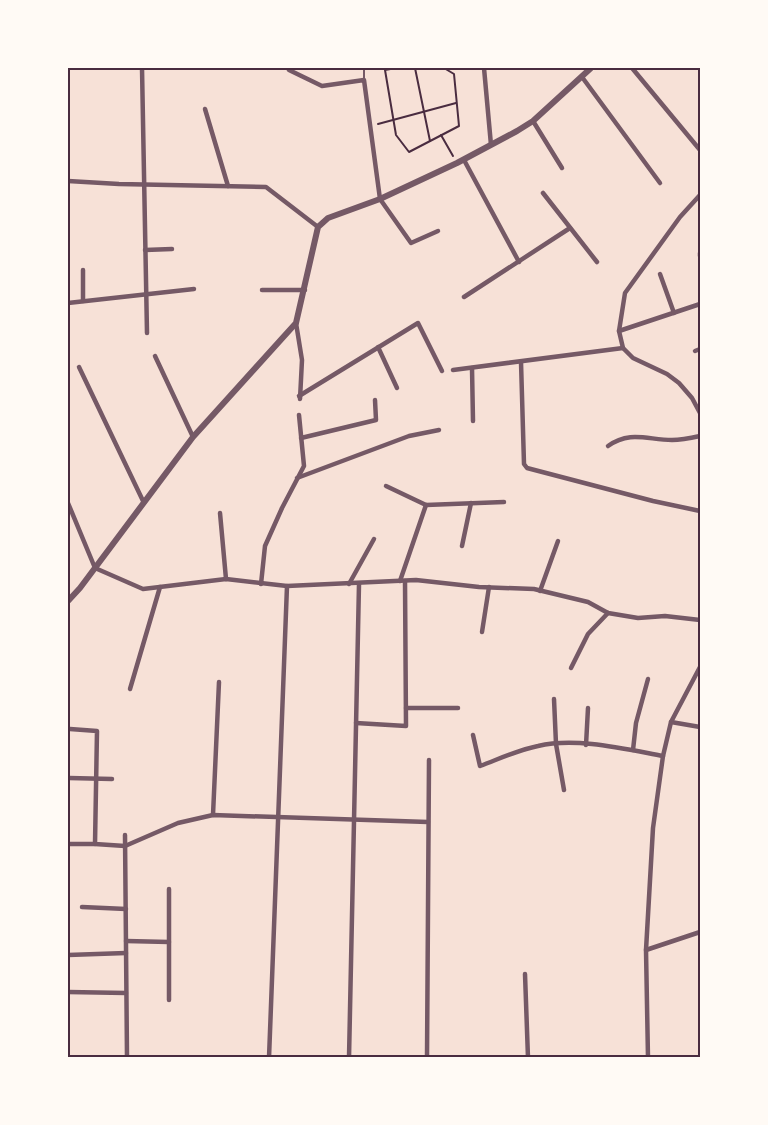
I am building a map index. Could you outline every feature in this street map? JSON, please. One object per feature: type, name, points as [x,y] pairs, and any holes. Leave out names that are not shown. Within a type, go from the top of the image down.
[{"type":"street","points":[[142,68],[147,333]]},
{"type":"street","points":[[288,68],[322,86],[364,80],[380,199],[411,243],[438,231]]},
{"type":"street","points":[[484,68],[491,145]]},
{"type":"street","points":[[442,370],[418,323],[299,397],[302,360],[296,323],[318,227],[328,218],[380,199],[460,161],[533,121],[591,68]]},
{"type":"street","points":[[632,68],[700,150]]},
{"type":"street","points":[[582,77],[660,183]]},
{"type":"street","points":[[205,109],[228,186]]},
{"type":"street","points":[[533,121],[562,168]]},
{"type":"street","points":[[460,161],[519,262]]},
{"type":"street","points":[[68,181],[266,187],[318,227]]},
{"type":"street","points":[[543,193],[597,262]]},
{"type":"street","points":[[700,195],[680,217],[625,293],[619,331],[623,348],[633,358],[667,374],[679,383],[692,398],[700,413]]},
{"type":"street","points":[[464,297],[570,228]]},
{"type":"street","points":[[145,250],[172,249]]},
{"type":"street","points":[[83,270],[83,301]]},
{"type":"street","points":[[660,274],[674,313]]},
{"type":"street","points":[[68,303],[194,289]]},
{"type":"street","points":[[262,290],[305,290]]},
{"type":"street","points":[[619,331],[700,304]]},
{"type":"street","points":[[68,601],[193,437],[296,323]]},
{"type":"street","points":[[378,347],[397,388]]},
{"type":"street","points":[[453,370],[623,348]]},
{"type":"street","points":[[156,356],[193,437]]},
{"type":"street","points":[[521,362],[524,465],[527,468],[700,511]]},
{"type":"street","points":[[79,367],[144,502]]},
{"type":"street","points":[[472,368],[473,421]]},
{"type":"street","points":[[301,438],[376,420],[375,400]]},
{"type":"street","points":[[261,584],[265,546],[304,466],[299,416]]},
{"type":"street","points":[[297,478],[409,436],[439,430]]},
{"type":"street","points":[[608,446],[619,438],[632,436],[672,440],[700,436]]},
{"type":"street","points":[[386,486],[426,505],[504,502]]},
{"type":"street","points":[[462,546],[471,502]]},
{"type":"street","points":[[68,503],[95,568],[143,589],[226,579],[287,586],[402,581],[540,591],[588,602],[608,613],[638,618],[665,616],[700,620]]},
{"type":"street","points":[[356,723],[406,726],[402,581],[426,505]]},
{"type":"street","points":[[220,513],[226,579]]},
{"type":"street","points":[[349,584],[374,539]]},
{"type":"street","points":[[540,591],[558,542]]},
{"type":"street","points":[[349,1058],[359,584]]},
{"type":"street","points":[[269,1058],[287,586]]},
{"type":"street","points":[[130,689],[160,587]]},
{"type":"street","points":[[482,632],[489,587]]},
{"type":"street","points":[[572,668],[588,633],[608,613]]},
{"type":"street","points":[[648,1058],[646,950],[654,828],[663,756],[671,722],[700,668]]},
{"type":"street","points":[[633,750],[636,723],[648,679]]},
{"type":"street","points":[[213,815],[219,682]]},
{"type":"street","points":[[554,699],[556,744],[564,790]]},
{"type":"street","points":[[406,708],[458,708]]},
{"type":"street","points":[[586,745],[588,708]]},
{"type":"street","points":[[671,722],[700,728]]},
{"type":"street","points":[[70,729],[96,731],[94,844]]},
{"type":"street","points":[[473,735],[480,766],[538,746],[556,744],[633,750],[663,756]]},
{"type":"street","points":[[427,1058],[429,760]]},
{"type":"street","points":[[69,778],[112,779]]},
{"type":"street","points":[[68,844],[125,846],[178,823],[213,815],[428,822]]},
{"type":"street","points":[[125,836],[127,1058]]},
{"type":"street","points":[[169,889],[169,1000]]},
{"type":"street","points":[[82,907],[126,909]]},
{"type":"street","points":[[646,950],[700,932]]},
{"type":"street","points":[[126,941],[169,942]]},
{"type":"street","points":[[68,954],[126,953]]},
{"type":"street","points":[[525,974],[528,1058]]},
{"type":"street","points":[[68,992],[126,993]]},
{"type":"lane","points":[[364,68],[364,80]]},
{"type":"path","points":[[396,68],[385,70],[396,135],[409,152],[459,126],[454,74],[444,68]]},
{"type":"path","points":[[415,68],[430,141]]},
{"type":"path","points":[[369,127],[457,103]]},
{"type":"path","points":[[441,135],[460,161]]}]
